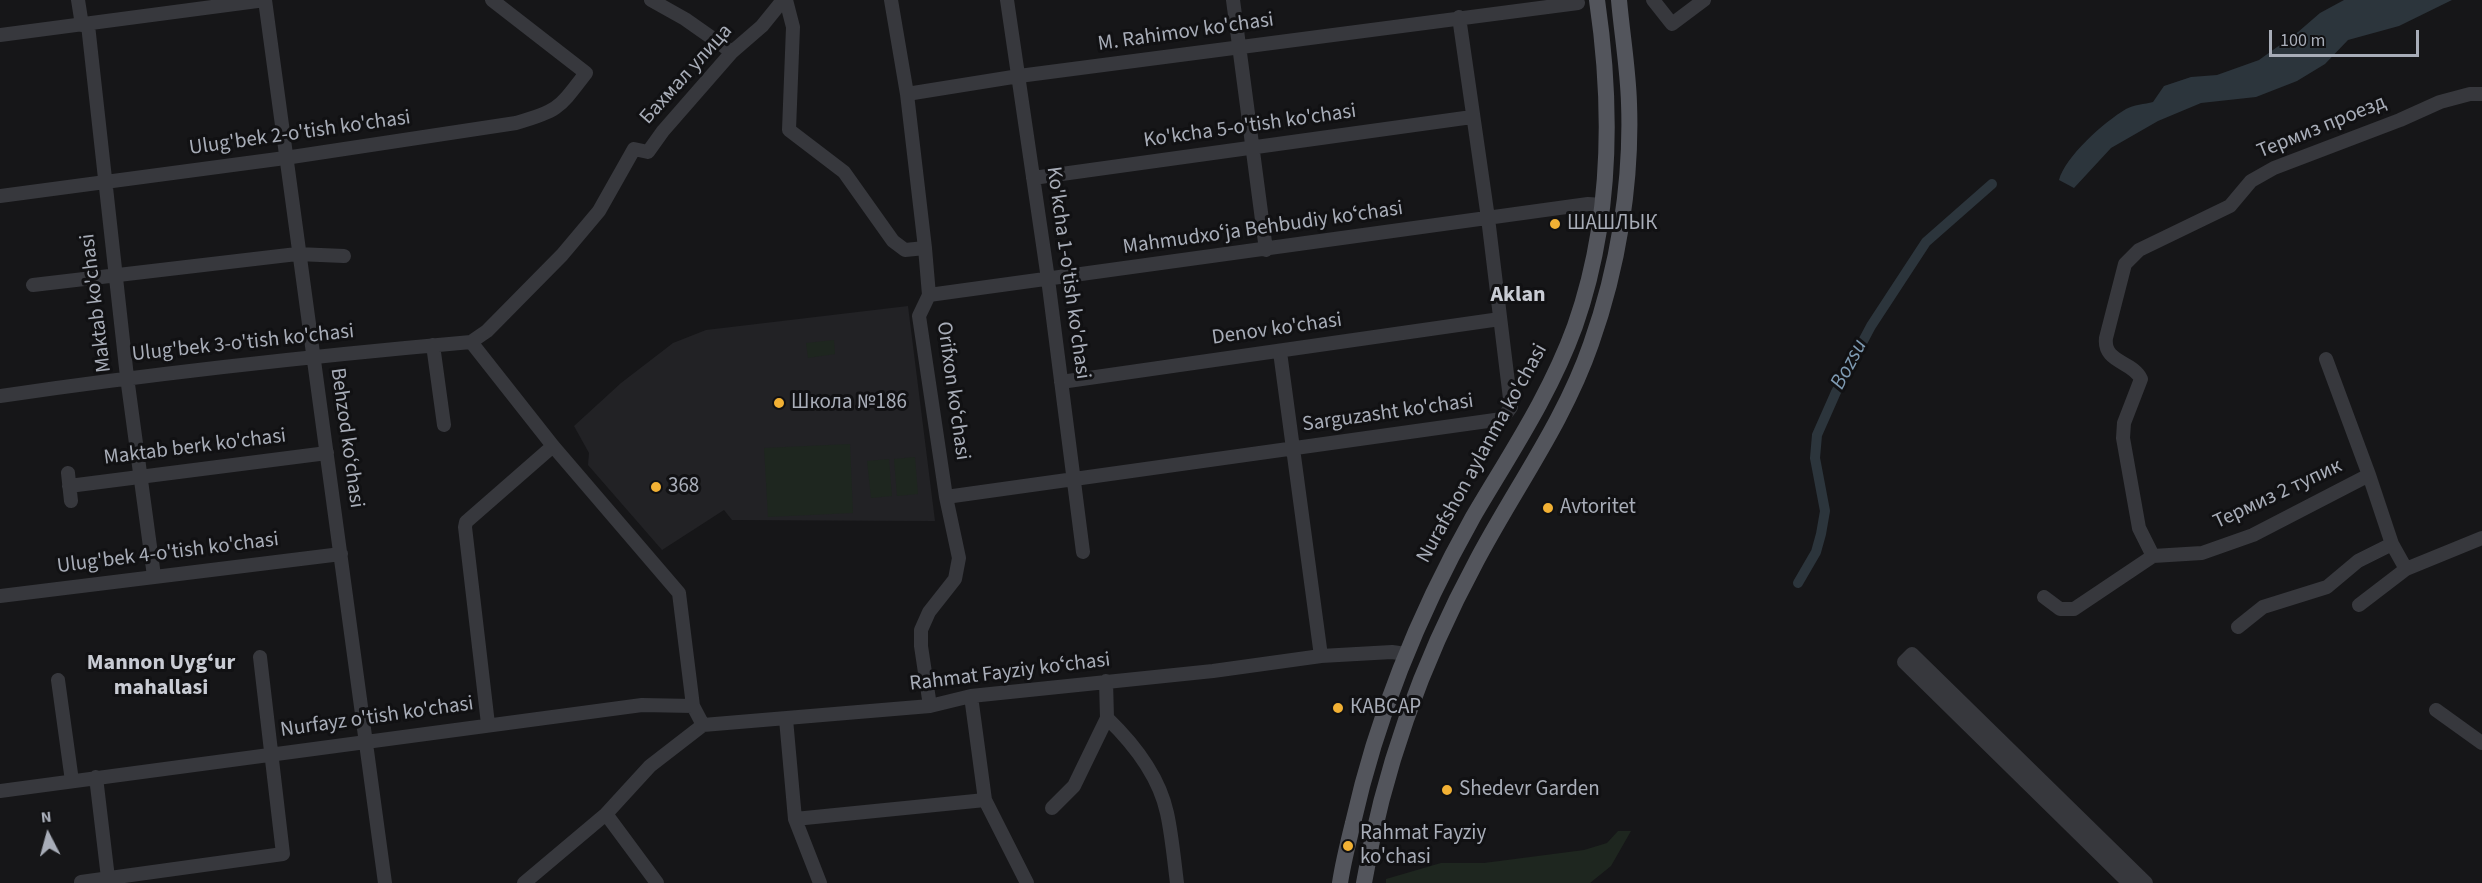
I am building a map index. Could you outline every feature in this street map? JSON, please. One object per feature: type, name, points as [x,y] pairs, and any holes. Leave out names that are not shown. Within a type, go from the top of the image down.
[{"type":"main road","name":"Nurafshon aylanma ko'chasi","points":[[1341,881],[1371,753],[1406,654],[1454,553],[1556,373],[1576,324],[1592,265],[1602,205],[1608,108],[1598,0]]},
{"type":"main road","name":"Nurafshon aylanma ko'chasi","points":[[1363,882],[1386,780],[1431,653],[1478,558],[1549,437],[1591,344],[1611,270],[1623,212],[1629,134],[1628,79],[1618,0]]},
{"type":"main road","points":[[1592,265],[1594,272],[1600,276],[1606,276],[1611,270]]},
{"type":"main road","points":[[1556,373],[1562,370],[1568,371],[1575,381]]},
{"type":"street","name":"Maktab ko'chasi","points":[[78,0],[85,25],[127,377],[154,576]]},
{"type":"street","points":[[0,35],[265,0]]},
{"type":"street","name":"Behzod ko‘chasi","points":[[265,0],[297,254],[342,554],[385,883]]},
{"type":"street","name":"Ulug'bek 2-o'tish ko'chasi","points":[[0,196],[285,158],[516,123],[544,115],[562,105],[585,72],[492,0]]},
{"type":"street","points":[[651,0],[685,19],[732,52]]},
{"type":"street","name":"Бахмал улица","points":[[487,331],[562,255],[599,211],[634,148],[648,152],[663,130],[732,52],[762,26],[784,0]]},
{"type":"street","name":"Бахмал улица","points":[[784,0],[793,27],[789,130],[844,172],[893,241],[905,250],[926,248]]},
{"type":"street","name":"Orifxon koʻchasi","points":[[891,0],[907,94],[926,248],[929,295],[919,316],[946,497],[959,565],[955,579],[929,612],[921,630],[921,646],[930,706]]},
{"type":"street","name":"Ko'kcha 1-o'tish ko'chasi","points":[[1007,0],[1048,279],[1083,552]]},
{"type":"street","points":[[1233,0],[1266,250]]},
{"type":"street","points":[[1653,0],[1672,24],[1704,0]]},
{"type":"street","name":"M. Rahimov ko'chasi","points":[[907,94],[1019,76],[1578,3]]},
{"type":"street","name":"Sarguzasht ko'chasi","points":[[946,497],[1502,419],[1511,407],[1488,218],[1459,17]]},
{"type":"street","name":"Термиз проезд","points":[[2153,556],[2139,528],[2123,438],[2124,423],[2140,379],[2137,373],[2112,356],[2106,348],[2106,338],[2125,264],[2139,250],[2230,206],[2251,180],[2274,168],[2400,120],[2440,102],[2470,94],[2482,94]]},
{"type":"street","name":"Ko'kcha 5-o'tish ko'chasi","points":[[1033,178],[1472,117]]},
{"type":"street","name":"Mahmudxoʻja Behbudiy koʻchasi","points":[[929,295],[1588,204],[1602,205]]},
{"type":"street","points":[[33,285],[297,254],[344,256]]},
{"type":"street","name":"Denov ko'chasi","points":[[1061,382],[1500,319]]},
{"type":"street","name":"Ulug'bek 3-o'tish ko'chasi","points":[[0,396],[127,377],[312,356],[471,342],[487,331]]},
{"type":"street","points":[[471,342],[553,446],[679,593],[693,706],[704,725],[650,766],[606,814],[524,883]]},
{"type":"street","points":[[433,345],[444,425]]},
{"type":"street","points":[[1280,352],[1321,656]]},
{"type":"street","name":"Термиз 2 тупик","points":[[2326,359],[2392,544],[2406,568]]},
{"type":"street","name":"Nurfayz o'tish ko'chasi","points":[[488,724],[466,522],[553,446]]},
{"type":"street","name":"Maktab berk ko'chasi","points":[[71,501],[68,480],[140,476],[327,453]]},
{"type":"street","name":"Термиз 2 тупик","points":[[2153,556],[2202,553],[2253,534],[2369,475]]},
{"type":"street","points":[[2359,605],[2406,568],[2482,538]]},
{"type":"street","points":[[2238,627],[2263,607],[2327,587],[2358,561],[2392,544]]},
{"type":"street","name":"Ulug'bek 4-o'tish ko'chasi","points":[[0,596],[342,554]]},
{"type":"street","points":[[2044,597],[2060,609],[2074,609],[2153,556]]},
{"type":"street","name":"Rahmat Fayziy koʻchasi","points":[[704,725],[930,706],[971,696],[1213,671],[1321,656],[1392,652],[1406,654]]},
{"type":"street","points":[[2129,883],[1905,662],[1912,654],[2146,883]]},
{"type":"street","name":"Nurfayz o'tish ko'chasi","points":[[81,882],[282,855],[260,657]]},
{"type":"street","points":[[58,680],[72,781]]},
{"type":"street","points":[[1052,808],[1074,786],[1107,718],[1106,681]]},
{"type":"street","points":[[971,696],[985,800],[1027,883]]},
{"type":"street","name":"Nurfayz o'tish ko'chasi","points":[[0,791],[642,705],[693,706]]},
{"type":"street","points":[[2436,710],[2482,743]]},
{"type":"street","points":[[1107,718],[1133,743],[1152,776],[1167,811],[1177,883]]},
{"type":"street","points":[[786,719],[795,819],[820,883]]},
{"type":"street","points":[[96,777],[108,878]]},
{"type":"street","points":[[795,819],[985,800]]},
{"type":"street","points":[[606,814],[657,883]]},
{"type":"shaded area","points":[[2344,0],[2452,0],[2399,26],[2348,40],[2325,64],[2297,81],[2256,97],[2201,103],[2158,121],[2111,148],[2074,188],[2059,180],[2077,151],[2107,122],[2126,109],[2153,102],[2164,86],[2191,77],[2217,75],[2259,60],[2320,13]]},
{"type":"shaded area","name":"Школа №186","points":[[908,306],[935,521],[732,520],[724,510],[662,550],[588,465],[589,453],[574,426],[621,383],[673,343],[706,330]]},
{"type":"shaded area","points":[[834,340],[835,354],[808,358],[806,343]]},
{"type":"shaded area","points":[[850,444],[853,513],[768,517],[764,448]]},
{"type":"shaded area","points":[[915,457],[918,494],[897,496],[894,459]]},
{"type":"shaded area","points":[[889,459],[892,496],[871,498],[867,461]]},
{"type":"shaded area","points":[[1618,831],[1631,831],[1611,866],[1590,883],[1386,883],[1386,879],[1441,863],[1484,863],[1584,850],[1607,843]]},
{"type":"waterway","name":"Bozsu","points":[[1798,583],[1816,552],[1821,534],[1825,511],[1815,458],[1817,435],[1836,392],[1871,326],[1926,242],[1992,184]]},
{"type":"place","name":"ШАШЛЫК","points":[[1555,224]]},
{"type":"place","name":"Школа №186","points":[[779,403]]},
{"type":"place","name":"368","points":[[656,487]]},
{"type":"place","name":"Avtoritet","points":[[1548,508]]},
{"type":"place","name":"КАВСАР","points":[[1338,708]]},
{"type":"place","name":"Shedevr Garden","points":[[1447,790]]},
{"type":"place","name":"Rahmat Fayziy ko'chasi","points":[[1348,846]]},
{"type":"district","name":"Aklan","points":[[1518,296]]},
{"type":"district","name":"Mannon Uygʻur mahallasi","points":[[161,676]]}]
